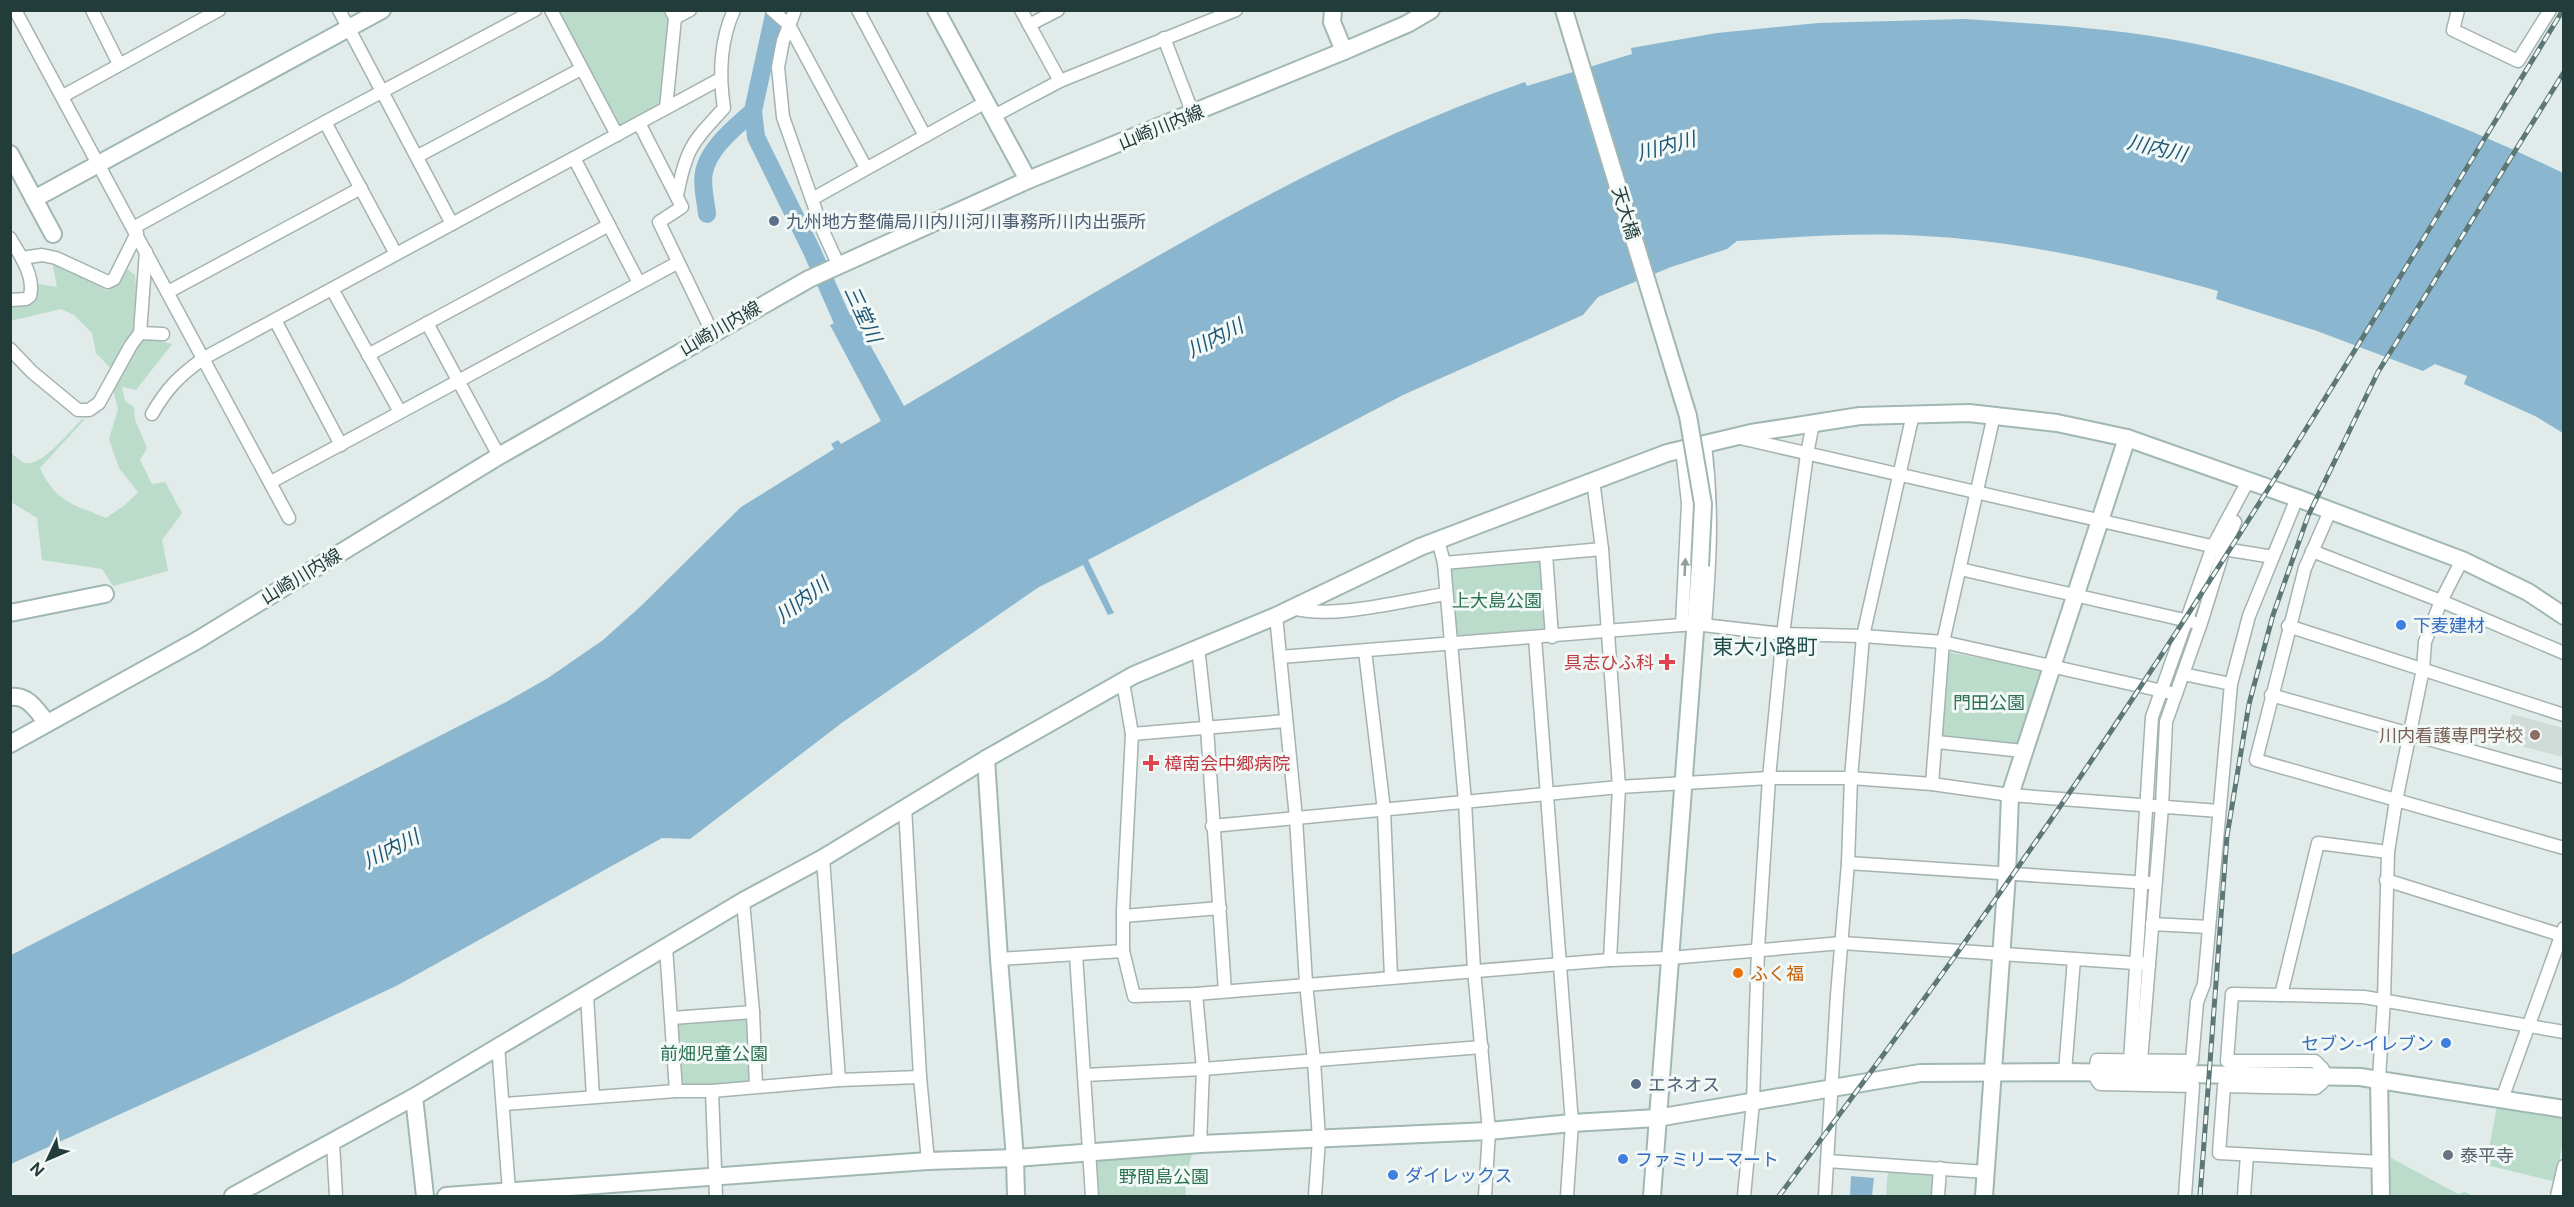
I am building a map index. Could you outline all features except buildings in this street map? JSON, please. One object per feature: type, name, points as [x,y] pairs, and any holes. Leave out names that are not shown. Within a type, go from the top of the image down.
[{"type":"street","points":[[15,10],[290,518]]},
{"type":"street","points":[[92,10],[119,64]]},
{"type":"street","points":[[63,96],[219,10]]},
{"type":"street","points":[[339,10],[452,224]]},
{"type":"street","points":[[34,199],[382,10]]},
{"type":"street","points":[[22,258],[42,255],[56,258],[108,282],[114,279],[135,231],[325,122],[535,10]]},
{"type":"street","points":[[551,10],[617,135]]},
{"type":"street","points":[[666,108],[673,14],[690,10]]},
{"type":"street","points":[[676,196],[686,156],[693,142],[724,108],[720,79],[725,37],[734,10]]},
{"type":"street","points":[[772,10],[786,22],[866,168]]},
{"type":"street","points":[[795,10],[786,22],[778,68],[783,117],[838,264]]},
{"type":"street","points":[[858,10],[925,136]]},
{"type":"street","points":[[936,10],[1028,180]]},
{"type":"street","points":[[1021,10],[1060,81]]},
{"type":"street","points":[[1029,25],[1058,10]]},
{"type":"street","points":[[812,199],[925,136],[1164,38],[1208,15],[1236,10]]},
{"type":"street","points":[[1333,10],[1332,22],[1344,51]]},
{"type":"street","name":"山崎川内線","points":[[10,744],[196,641],[499,456],[712,332],[838,264],[1028,180],[1344,51],[1407,24],[1431,10]]},
{"type":"street","name":"天大橋","points":[[1564,10],[1688,416],[1703,504],[1652,1197]]},
{"type":"street","points":[[2458,10],[2453,30],[2518,61],[2550,10]]},
{"type":"street","points":[[1164,38],[1193,114]]},
{"type":"street","points":[[418,156],[581,69]]},
{"type":"street","points":[[152,414],[166,390],[181,374],[204,358],[720,79]]},
{"type":"street","points":[[325,122],[396,254]]},
{"type":"street","points":[[639,123],[682,207],[659,222],[712,332]]},
{"type":"street","points":[[10,154],[53,234]]},
{"type":"street","points":[[574,158],[639,283]]},
{"type":"street","points":[[168,292],[360,188]]},
{"type":"street","points":[[368,355],[609,225]]},
{"type":"street","points":[[10,238],[22,258],[31,282],[30,296],[26,299],[10,300]]},
{"type":"street","points":[[10,349],[32,372],[78,410],[89,410],[99,403],[140,333],[146,251]]},
{"type":"street","points":[[271,483],[677,262]]},
{"type":"street","points":[[332,289],[400,412]]},
{"type":"street","points":[[275,320],[341,445]]},
{"type":"street","points":[[427,323],[499,456]]},
{"type":"street","points":[[140,333],[163,334]]},
{"type":"street","points":[[1825,1197],[1848,863],[1851,778],[1863,636],[1913,414]]},
{"type":"street","points":[[1932,784],[1943,642],[1994,415]]},
{"type":"street","points":[[245,1194],[414,1097],[743,901],[823,858],[986,759],[1134,675],[1276,616],[1438,540],[1593,480],[1682,449],[1736,437],[1860,416],[1994,415],[2057,423],[2127,438],[2462,560],[2528,592],[2564,616]]},
{"type":"street","points":[[1744,1197],[1753,1102],[1758,949],[1769,778],[1784,634],[1813,423]]},
{"type":"street","points":[[1736,437],[2218,548],[2273,557]]},
{"type":"street","points":[[1984,1197],[2007,874],[2010,795],[2098,520],[2127,438]]},
{"type":"street","points":[[1694,625],[1712,544],[1711,491],[1705,444]]},
{"type":"street","points":[[1682,449],[1688,502],[1694,625]]},
{"type":"street","points":[[1593,480],[1602,549],[1606,631],[1619,787],[1610,960]]},
{"type":"street","points":[[2135,1061],[2135,963],[2152,717],[2186,622],[2218,548],[2245,498],[2248,481]]},
{"type":"street","points":[[2185,1197],[2193,1086],[2100,1084],[2095,1072],[2097,1060],[2193,1061],[2197,1002],[2204,984],[2231,684],[2249,616],[2297,498]]},
{"type":"street","points":[[2330,511],[2312,551],[2288,626],[2288,634],[2256,760],[2564,848]]},
{"type":"street","points":[[1438,540],[1444,563],[1465,801],[1474,970],[1489,1131],[1485,1197]]},
{"type":"street","points":[[2135,1061],[2149,964],[2162,807],[2166,722],[2201,623],[2218,548]]},
{"type":"street","points":[[1444,563],[1602,549]]},
{"type":"street","points":[[2312,551],[2441,601],[2564,653]]},
{"type":"street","points":[[1546,554],[1552,637]]},
{"type":"street","points":[[2381,1197],[2379,1078],[2384,1000],[2388,852],[2423,669],[2425,642],[2441,601],[2462,560]]},
{"type":"street","points":[[1960,569],[2186,622],[2201,623]]},
{"type":"street","points":[[10,613],[105,594]]},
{"type":"street","points":[[1293,608],[1307,612],[1351,609],[1446,594]]},
{"type":"street","points":[[1276,616],[1296,818],[1306,983],[1314,1061],[1319,1139],[1316,1197]]},
{"type":"street","points":[[1280,657],[1694,625],[1784,634],[1863,636],[1943,642],[2176,694]]},
{"type":"street","points":[[2288,626],[2564,715]]},
{"type":"street","points":[[1535,638],[1545,794],[1572,1123],[1567,1197]]},
{"type":"street","points":[[1198,647],[1207,728],[1212,826],[1226,991]]},
{"type":"street","points":[[1365,651],[1384,810],[1391,977]]},
{"type":"street","points":[[2183,674],[2231,684]]},
{"type":"street","points":[[1122,682],[1132,734],[1123,951],[1134,996],[1196,994],[1306,983],[1610,960],[1670,958],[1842,943],[2149,964]]},
{"type":"street","points":[[2271,695],[2564,777]]},
{"type":"street","points":[[10,697],[22,697],[47,723]]},
{"type":"street","points":[[1132,734],[1286,721]]},
{"type":"street","points":[[1937,742],[2024,752]]},
{"type":"street","points":[[986,759],[1016,1197]]},
{"type":"street","points":[[1212,826],[1619,787],[1769,778],[1851,778],[1932,784],[2010,795],[2219,811]]},
{"type":"street","points":[[905,807],[920,1077],[928,1161]]},
{"type":"street","points":[[2281,995],[2318,843],[2388,852]]},
{"type":"street","points":[[823,858],[839,1080]]},
{"type":"street","points":[[1848,863],[2155,884]]},
{"type":"street","points":[[2386,880],[2563,933],[2502,1099]]},
{"type":"street","points":[[743,901],[753,1012],[756,1086]]},
{"type":"street","points":[[1123,916],[1220,908]]},
{"type":"street","points":[[2152,924],[2209,927]]},
{"type":"street","points":[[666,947],[676,1091]]},
{"type":"street","points":[[999,959],[1123,951]]},
{"type":"street","points":[[1076,955],[1092,1197]]},
{"type":"street","points":[[2066,1072],[2074,959]]},
{"type":"street","points":[[1196,994],[1203,1069],[1200,1144]]},
{"type":"street","points":[[2380,1162],[2219,1153],[2224,1086],[2316,1088],[2322,1083],[2323,1075],[2323,1069],[2315,1060],[2227,1061],[2232,994],[2364,997],[2529,1024],[2564,1032]]},
{"type":"street","points":[[587,995],[593,1097]]},
{"type":"street","points":[[672,1018],[753,1012]]},
{"type":"street","points":[[498,1045],[504,1104],[508,1191]]},
{"type":"street","points":[[1085,1075],[1203,1069],[1482,1047]]},
{"type":"street","points":[[446,1197],[928,1161],[1015,1158],[1200,1144],[1489,1131],[1657,1118],[1920,1073],[2095,1072],[2323,1075],[2379,1078],[2564,1109]]},
{"type":"street","points":[[504,1104],[676,1091],[712,1092],[756,1086],[839,1080],[920,1077]]},
{"type":"street","points":[[712,1092],[716,1197]]},
{"type":"street","points":[[414,1097],[425,1197]]},
{"type":"street","points":[[333,1143],[336,1197]]},
{"type":"street","points":[[2244,1197],[2247,1155]]},
{"type":"street","points":[[1827,1161],[1986,1172]]},
{"type":"street","points":[[1938,1197],[1940,1168]]},
{"type":"street","points":[[2557,1197],[2563,1172]]},
{"type":"shaded area","name":"川内看護専門学校","points":[[2512,714],[2563,728],[2563,757],[2505,742]]},
{"type":"green space","points":[[555,11],[666,11],[668,16],[663,102],[659,108],[619,129]]},
{"type":"green space","points":[[52,261],[63,264],[107,291],[120,283],[127,269],[135,275],[137,298],[133,334],[172,344],[136,390],[122,387],[125,401],[134,407],[135,420],[147,448],[140,460],[152,484],[165,482],[182,513],[162,540],[168,571],[113,586],[102,569],[42,560],[37,518],[11,502],[10,452],[25,463],[38,460],[82,419],[85,419],[40,468],[52,489],[67,501],[106,518],[125,505],[138,492],[119,468],[109,439],[118,409],[113,390],[119,377],[96,353],[92,333],[74,315],[61,309],[10,321],[11,305],[30,302],[35,296],[38,284],[57,287]]},
{"type":"green space","name":"上大島公園","points":[[1542,560],[1548,632],[1456,638],[1451,568]]},
{"type":"green space","name":"門田公園","points":[[1948,652],[2044,670],[2019,747],[1942,739]]},
{"type":"green space","name":"前畑児童公園","points":[[749,1019],[750,1083],[682,1087],[678,1022]]},
{"type":"green space","points":[[2497,1106],[2563,1116],[2563,1140],[2556,1182],[2486,1165]]},
{"type":"green space","name":"野間島公園","points":[[1192,1154],[1185,1179],[1186,1196],[1097,1196],[1094,1160]]},
{"type":"green space","points":[[2391,1158],[2458,1194],[2465,1192],[2473,1196],[2389,1196]]},
{"type":"green space","points":[[1888,1169],[1933,1172],[1937,1176],[1935,1196],[1886,1196]]},
{"type":"water","name":"川内川","points":[[1964,19],[2131,33],[2186,42],[2282,65],[2379,96],[2474,132],[2563,173],[2563,433],[2535,416],[2464,384],[2467,376],[2435,364],[2423,371],[2317,331],[2216,299],[2218,291],[2109,263],[2035,248],[1923,236],[1853,235],[1737,241],[1727,249],[1671,267],[1598,297],[1583,315],[1403,395],[1088,560],[1114,613],[1108,615],[1083,565],[1039,587],[843,722],[690,839],[662,838],[398,985],[11,1164],[11,955],[506,702],[548,678],[603,640],[641,606],[741,507],[834,449],[831,444],[838,440],[841,444],[881,421],[830,325],[853,314],[904,406],[1207,228],[1284,187],[1363,148],[1443,113],[1525,82],[1527,86],[1632,54],[1631,48],[1717,33],[1818,23]]},
{"type":"water","points":[[1851,1176],[1874,1178],[1872,1196],[1850,1196]]},
{"type":"waterway","name":"三堂川","points":[[775,10],[753,111],[756,137],[811,249],[852,342]]},
{"type":"waterway","name":"三堂川","points":[[707,214],[703,182],[711,154],[724,138],[753,111]]},
{"type":"railway","points":[[1779,1196],[2043,831],[2184,621],[2294,448],[2563,10]]},
{"type":"railway","points":[[2200,1196],[2227,836],[2249,704],[2273,615],[2308,516],[2378,372],[2564,72]]},
{"type":"place","name":"九州地方整備局川内川河川事務所川内出張所","points":[[774,221]]},
{"type":"place","name":"下麦建材","points":[[2401,625]]},
{"type":"place","name":"具志ひふ科","points":[[1667,662]]},
{"type":"place","name":"川内看護専門学校","points":[[2535,735]]},
{"type":"place","name":"樟南会中郷病院","points":[[1151,763]]},
{"type":"place","name":"ふく福","points":[[1738,973]]},
{"type":"place","name":"セブン-イレブン","points":[[2446,1043]]},
{"type":"place","name":"エネオス","points":[[1636,1084]]},
{"type":"place","name":"泰平寺","points":[[2448,1155]]},
{"type":"place","name":"ファミリーマート","points":[[1623,1159]]},
{"type":"place","name":"ダイレックス","points":[[1393,1175]]},
{"type":"district","name":"東大小路町","points":[[1765,646]]}]
